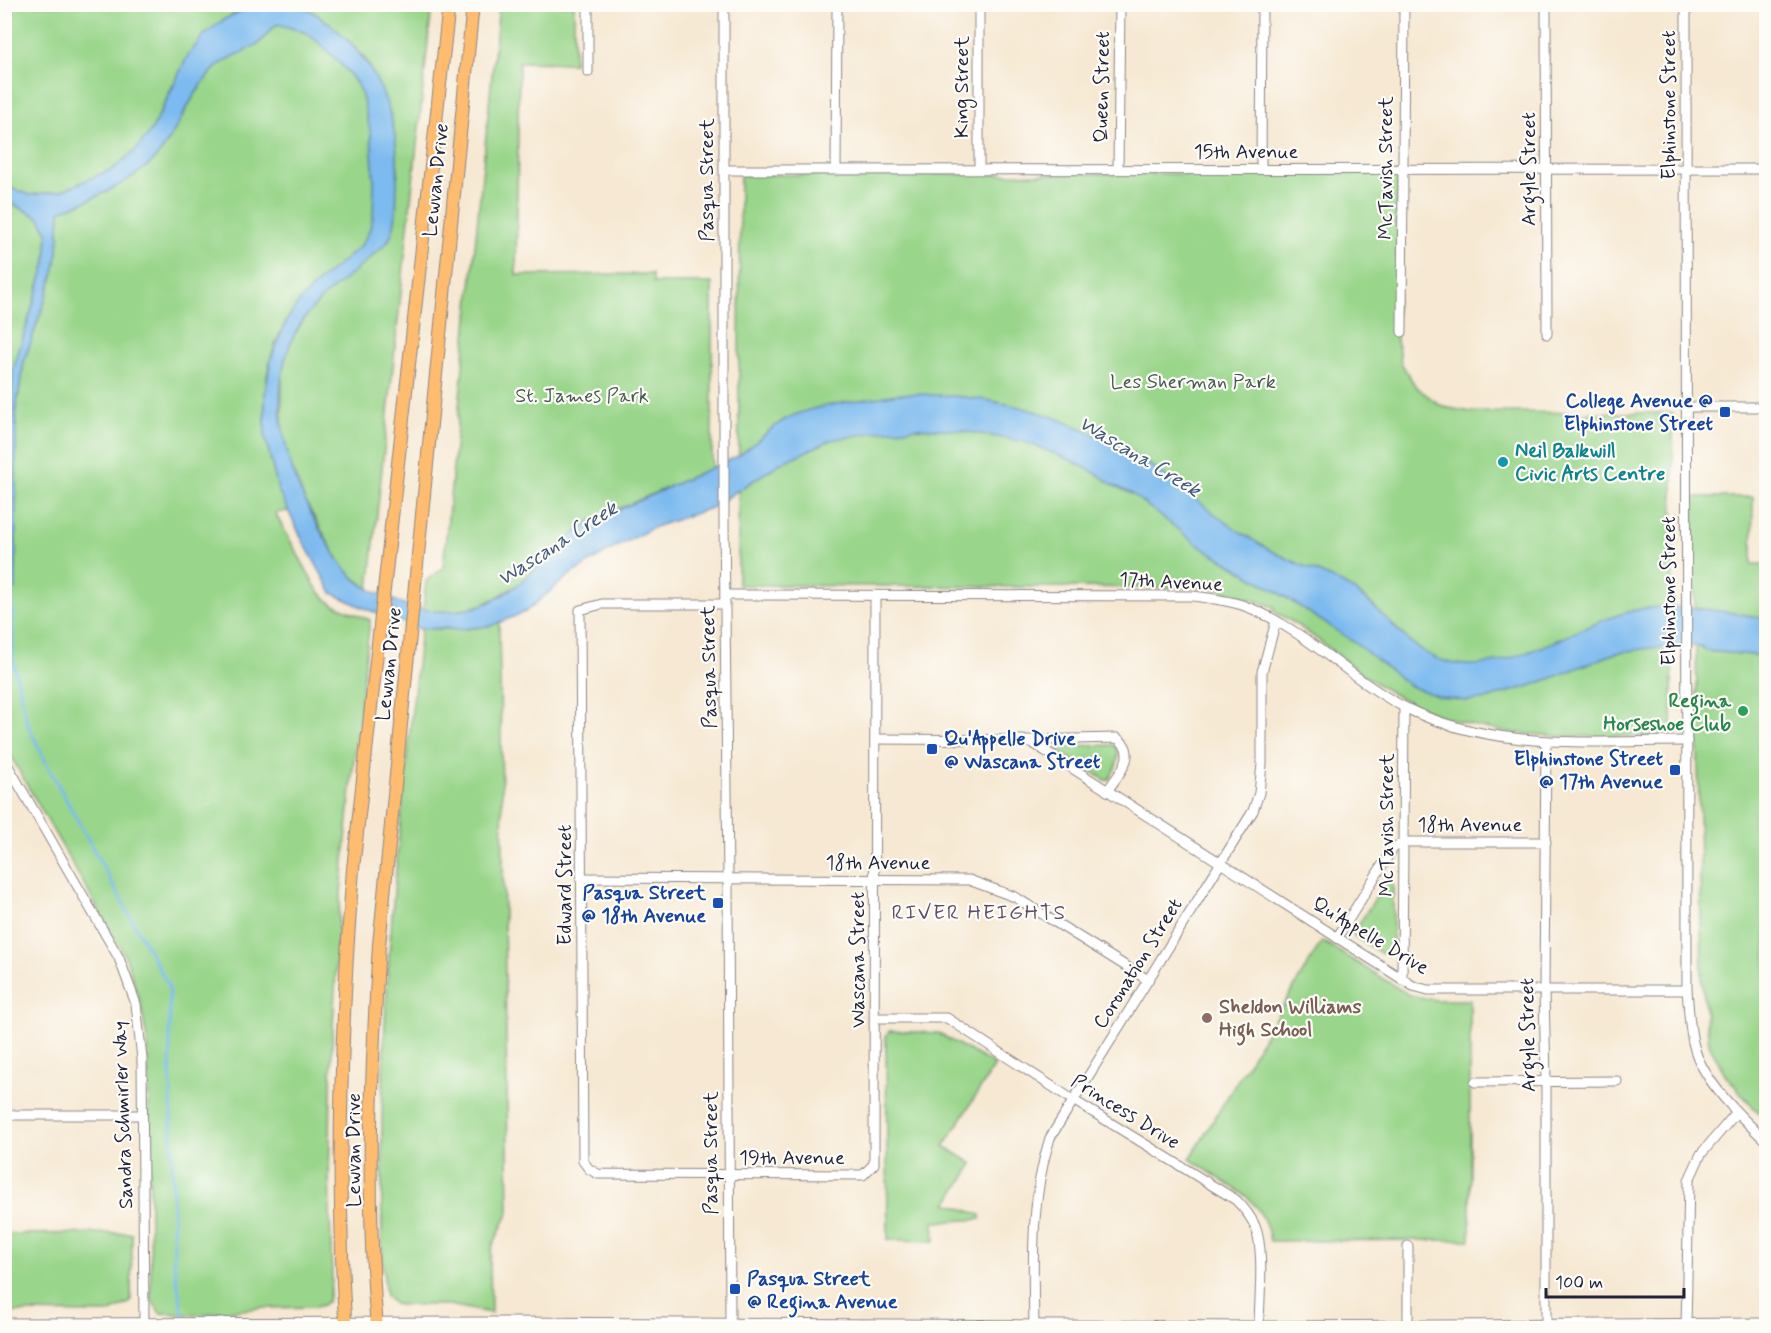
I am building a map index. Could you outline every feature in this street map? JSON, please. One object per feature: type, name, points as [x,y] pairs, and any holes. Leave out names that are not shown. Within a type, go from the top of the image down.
[{"type":"main road","name":"Lewvan Drive","points":[[348,1326],[340,1145],[343,1012],[353,869],[449,4]]},
{"type":"main road","name":"Lewvan Drive","points":[[377,1325],[372,1212],[375,1014],[385,878],[473,4]]},
{"type":"street","points":[[588,4],[588,72]]},
{"type":"street","name":"Pasqua Street","points":[[724,4],[723,422],[730,1326]]},
{"type":"street","points":[[836,170],[837,4]]},
{"type":"street","name":"King Street","points":[[979,4],[979,169]]},
{"type":"street","name":"Queen Street","points":[[1118,169],[1120,4]]},
{"type":"street","points":[[1261,169],[1262,4]]},
{"type":"street","name":"McTavish Street","points":[[1402,332],[1404,4]]},
{"type":"street","name":"Argyle Street","points":[[1546,4],[1546,334]]},
{"type":"street","name":"Elphinstone Street","points":[[1686,4],[1687,990],[1695,1051],[1703,1067],[1736,1113],[1767,1141]]},
{"type":"street","name":"15th Avenue","points":[[725,170],[1767,169]]},
{"type":"street","points":[[1686,407],[1767,407]]},
{"type":"street","name":"17th Avenue","points":[[580,610],[602,604],[875,596],[1193,596],[1242,605],[1276,621],[1365,684],[1404,707],[1440,723],[1510,739],[1687,741]]},
{"type":"street","name":"Wascana Street","points":[[863,1175],[874,1164],[875,596]]},
{"type":"street","name":"Edward Street","points":[[580,610],[583,1161]]},
{"type":"street","name":"Coronation Street","points":[[1034,1327],[1034,1211],[1041,1164],[1050,1138],[1254,810],[1259,794],[1262,764],[1262,672],[1276,621]]},
{"type":"street","name":"McTavish Street","points":[[1402,980],[1404,707]]},
{"type":"street","name":"Qu'Appelle Drive","points":[[875,739],[1116,738],[1124,743],[1128,752],[1127,760],[1107,791]]},
{"type":"street","name":"Qu'Appelle Drive","points":[[1023,740],[1036,745],[1413,986],[1428,990],[1687,990]]},
{"type":"street","name":"Argyle Street","points":[[1546,741],[1544,990],[1546,1326]]},
{"type":"street","name":"Sandra Schmirler Way","points":[[4,759],[108,938],[128,980],[136,1004],[140,1030],[144,1322]]},
{"type":"street","name":"18th Avenue","points":[[1337,938],[1393,848],[1404,842],[1546,842]]},
{"type":"street","name":"18th Avenue","points":[[582,878],[969,880],[1015,897],[1148,980]]},
{"type":"street","name":"Princess Drive","points":[[875,1018],[947,1018],[1073,1100],[1236,1200],[1247,1211],[1256,1228],[1259,1246],[1259,1327]]},
{"type":"street","points":[[1475,1082],[1617,1082]]},
{"type":"street","points":[[1686,1326],[1689,1180],[1701,1154],[1736,1113]]},
{"type":"street","points":[[4,1115],[142,1115]]},
{"type":"street","name":"19th Avenue","points":[[583,1161],[589,1169],[598,1174],[863,1175]]},
{"type":"street","points":[[1408,1246],[1408,1327]]},
{"type":"street","points":[[4,1323],[144,1322],[348,1326],[1408,1327],[1686,1326],[1767,1323]]},
{"type":"green space","points":[[4,5],[253,5],[223,20],[173,85],[153,128],[136,150],[113,169],[62,191],[30,195],[5,186]]},
{"type":"green space","points":[[297,5],[432,5],[369,589],[344,570],[304,499],[287,456],[282,431],[282,375],[286,354],[294,335],[309,312],[332,288],[365,263],[389,240],[398,171],[394,137],[389,110],[367,61],[330,24],[318,15]]},
{"type":"green space","name":"St. James Park","points":[[499,5],[574,5],[574,63],[519,62],[516,275],[652,274],[653,283],[712,283],[712,468],[589,522],[540,562],[518,585],[483,605],[446,613],[423,610],[426,581],[443,568]]},
{"type":"green space","points":[[278,24],[301,31],[315,39],[344,68],[361,92],[368,114],[371,137],[375,203],[371,227],[362,243],[347,260],[301,301],[285,324],[274,349],[267,376],[265,404],[266,432],[271,460],[289,511],[275,513],[318,591],[332,604],[370,620],[339,913],[332,1045],[329,1177],[332,1282],[328,1301],[315,1307],[260,1308],[194,1315],[160,1313],[151,1299],[148,1046],[141,1005],[126,958],[5,746],[4,200],[40,218],[48,235],[46,263],[13,370],[7,511],[10,588],[15,589],[16,409],[24,362],[54,273],[58,251],[60,211],[105,193],[146,167],[162,150],[202,84],[213,71],[228,59],[259,43]]},
{"type":"green space","name":"Les Sherman Park","points":[[1398,173],[1396,334],[1401,363],[1416,387],[1443,407],[1471,412],[1673,413],[1672,736],[1529,734],[1493,730],[1444,717],[1385,689],[1288,619],[1273,611],[1275,607],[1220,590],[1201,588],[738,585],[740,175]]},
{"type":"green space","points":[[1693,497],[1753,497],[1752,564],[1766,564],[1766,618],[1695,608]]},
{"type":"green space","points":[[499,622],[509,1212],[492,1247],[490,1260],[491,1313],[449,1305],[400,1305],[394,1304],[386,1296],[382,1226],[383,1089],[394,892],[421,629],[470,628]]},
{"type":"green space","points":[[1696,646],[1701,646],[1706,651],[1766,656],[1766,1119],[1725,1074],[1709,1044],[1702,979]]},
{"type":"green space","points":[[1115,745],[1118,759],[1109,780],[1105,780],[1059,751],[1059,746]]},
{"type":"green space","points":[[1387,880],[1393,885],[1393,944],[1388,951],[1382,954],[1355,937],[1353,933]]},
{"type":"green space","points":[[1322,941],[1409,995],[1436,1000],[1470,1000],[1470,1240],[1270,1241],[1262,1216],[1251,1201],[1190,1159]]},
{"type":"green space","points":[[889,1031],[938,1033],[995,1065],[944,1146],[973,1164],[947,1203],[981,1215],[981,1219],[934,1222],[935,1241],[888,1240],[886,1036]]},
{"type":"green space","points":[[132,1233],[131,1302],[109,1313],[5,1312],[5,1234]]},
{"type":"water","points":[[281,3],[298,5],[314,12],[332,26],[353,46],[366,63],[377,81],[392,120],[397,162],[396,213],[391,235],[382,247],[322,298],[305,317],[287,353],[281,380],[280,407],[283,434],[290,461],[310,512],[323,535],[352,576],[389,599],[425,610],[437,611],[462,610],[492,601],[507,593],[586,525],[735,457],[788,418],[826,406],[896,394],[917,394],[963,397],[1020,407],[1047,415],[1100,437],[1150,465],[1230,525],[1262,545],[1355,591],[1408,640],[1431,656],[1444,661],[1467,665],[1492,663],[1542,647],[1618,615],[1656,607],[1704,609],[1766,618],[1766,656],[1706,651],[1701,646],[1650,648],[1616,653],[1536,684],[1482,700],[1465,701],[1440,697],[1410,686],[1351,640],[1279,593],[1198,545],[1132,494],[1072,461],[1026,442],[958,430],[917,428],[882,431],[831,440],[779,464],[711,508],[652,528],[607,552],[571,574],[525,612],[490,626],[454,630],[421,629],[366,609],[332,593],[278,490],[265,436],[265,394],[271,359],[287,320],[299,302],[319,281],[361,246],[369,231],[373,217],[374,182],[371,135],[362,96],[348,72],[307,33],[278,24],[259,43],[228,59],[213,71],[202,84],[162,150],[146,167],[105,192],[60,211],[58,251],[54,273],[24,362],[16,409],[16,589],[10,588],[7,511],[13,370],[46,263],[48,235],[40,218],[5,200],[5,186],[30,195],[61,191],[113,169],[136,150],[153,128],[187,57],[203,36],[223,20],[253,5]]},
{"type":"waterway","points":[[4,399],[13,397]]},
{"type":"waterway","points":[[12,584],[13,660],[27,723],[46,763],[169,987],[174,1263],[183,1315]]},
{"type":"place","name":"College Avenue @ Elphinstone Street","points":[[1725,412]]},
{"type":"place","name":"Neil Balkwill Civic Arts Centre","points":[[1503,462]]},
{"type":"place","name":"Regina Horseshoe Club","points":[[1743,711]]},
{"type":"place","name":"Qu'Appelle Drive @ Wascana Street","points":[[932,749]]},
{"type":"place","name":"Elphinstone Street @ 17th Avenue","points":[[1675,770]]},
{"type":"place","name":"Pasqua Street @ 18th Avenue","points":[[718,903]]},
{"type":"place","name":"Sheldon Williams High School","points":[[1207,1018]]},
{"type":"place","name":"Pasqua Street @ Regina Avenue","points":[[735,1289]]},
{"type":"district","name":"RIVER HEIGHTS","points":[[979,912]]},
{"type":"water label","name":"Wascana Creek","points":[[1140,456]]},
{"type":"water label","name":"Wascana Creek","points":[[557,543]]}]
